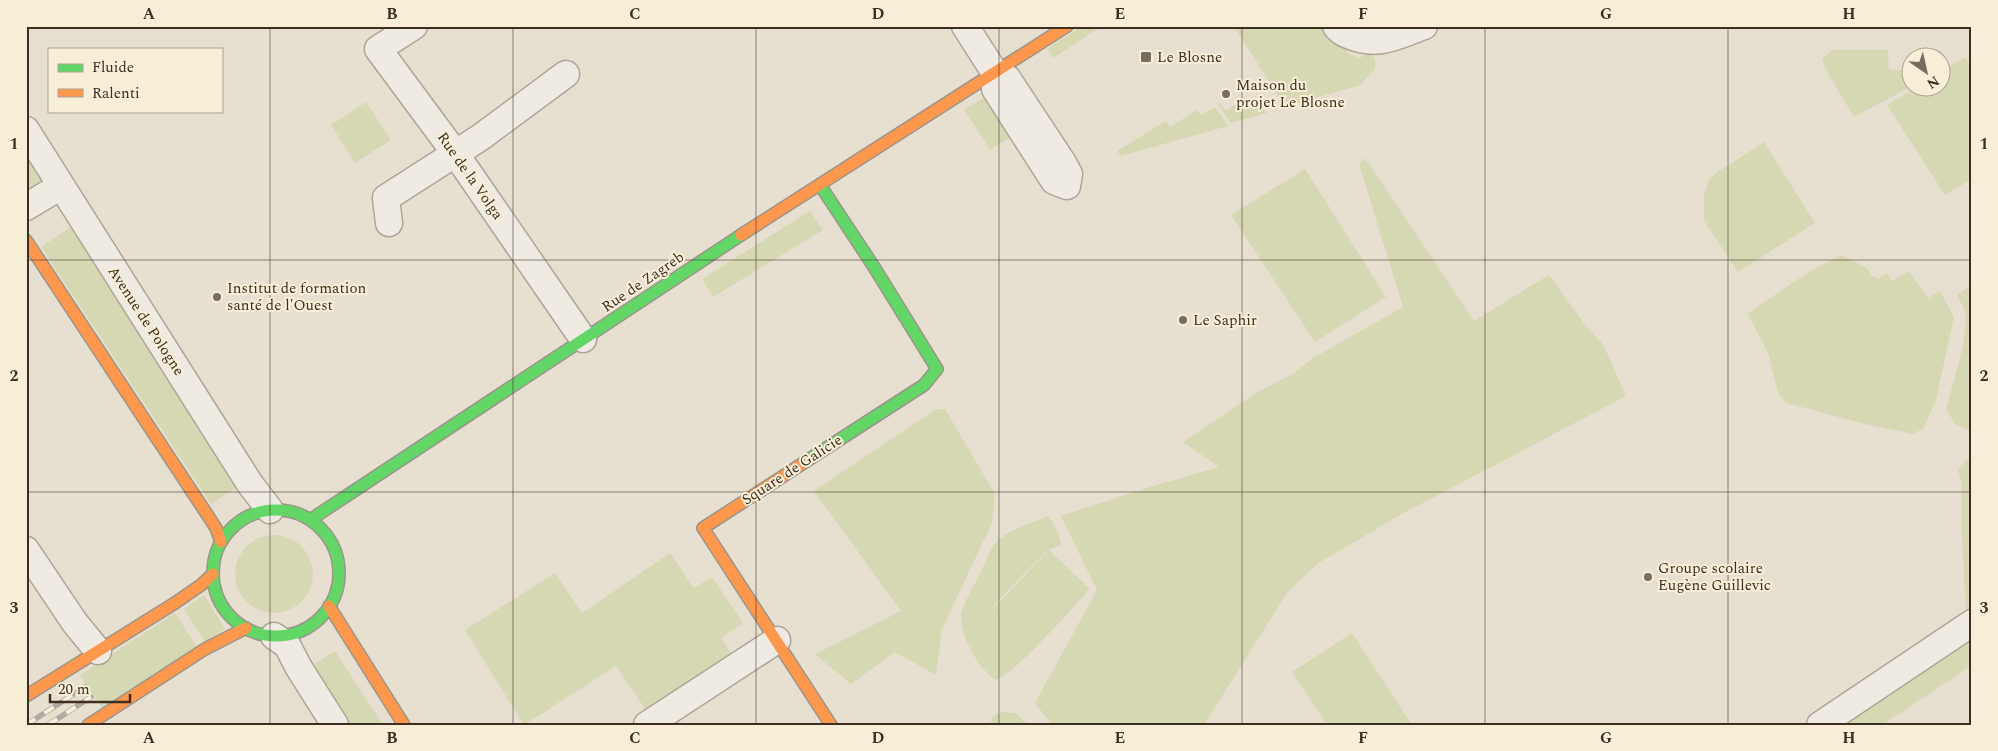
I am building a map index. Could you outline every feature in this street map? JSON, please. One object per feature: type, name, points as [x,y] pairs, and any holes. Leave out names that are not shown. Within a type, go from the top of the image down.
[{"type":"street","name":"Rue de la Volga","points":[[414,26],[378,48],[455,153],[583,340]]},
{"type":"street","points":[[965,26],[995,73]]},
{"type":"street","name":"Rue de Zagreb","points":[[310,520],[688,269],[1067,26]]},
{"type":"street","points":[[1336,26],[1339,31],[1362,41],[1383,41],[1424,26]]},
{"type":"street","points":[[389,223],[386,198],[481,137],[566,74]]},
{"type":"street","name":"Avenue de Pologne","points":[[26,130],[250,484],[270,510]]},
{"type":"street","name":"Square de Galicie","points":[[777,640],[703,528],[924,385],[937,369],[874,267],[820,185]]},
{"type":"street","points":[[26,207],[61,186]]},
{"type":"street","points":[[26,240],[216,528],[221,542]]},
{"type":"street","points":[[283,510],[296,513],[310,520],[320,528],[330,541],[336,555],[339,571],[336,590],[329,606],[319,619],[306,628],[290,634],[274,636],[246,628],[233,619],[222,606],[215,591],[214,558],[221,542],[241,520],[255,513],[283,510]]},
{"type":"street","points":[[26,550],[75,623],[98,651]]},
{"type":"street","points":[[26,696],[175,603],[213,574]]},
{"type":"street","points":[[329,606],[404,725]]},
{"type":"street","points":[[1820,725],[1969,624]]},
{"type":"street","points":[[88,725],[205,649],[246,628]]},
{"type":"street","points":[[274,636],[287,645],[299,668],[335,725]]},
{"type":"street","points":[[647,725],[777,640],[831,725]]},
{"type":"green space","points":[[1082,26],[1102,26],[1053,58],[1047,49]]},
{"type":"green space","points":[[1234,26],[1331,26],[1348,53],[1359,58],[1370,53],[1375,60],[1375,69],[1360,85],[1285,107]]},
{"type":"green space","points":[[1833,50],[1888,50],[1889,69],[1900,71],[1900,92],[1854,117],[1827,72],[1822,58]]},
{"type":"green space","points":[[1965,57],[1972,68],[1972,179],[1945,195],[1887,105],[1900,97],[1950,98],[1950,66]]},
{"type":"green space","points":[[986,97],[1014,135],[990,150],[964,109]]},
{"type":"green space","points":[[1245,98],[1250,106],[1258,101],[1267,113],[1231,123],[1218,104],[1220,103],[1226,111]]},
{"type":"green space","points":[[366,102],[391,140],[355,163],[331,125]]},
{"type":"green space","points":[[1215,107],[1228,126],[1121,156],[1117,151],[1166,121],[1170,127],[1197,110],[1201,115]]},
{"type":"green space","points":[[1764,142],[1815,223],[1738,272],[1704,221],[1704,195],[1709,180],[1716,173]]},
{"type":"green space","points":[[26,151],[47,182],[26,196]]},
{"type":"green space","points":[[1365,158],[1474,321],[1549,275],[1586,326],[1603,344],[1626,396],[1400,515],[1317,564],[1287,593],[1204,725],[1052,725],[1035,703],[1097,590],[1061,516],[1219,467],[1183,442],[1256,393],[1294,373],[1313,358],[1403,307],[1359,164]]},
{"type":"green space","points":[[1305,169],[1386,297],[1315,342],[1231,215]]},
{"type":"green space","points":[[810,211],[823,230],[713,297],[702,279]]},
{"type":"green space","points":[[74,225],[239,486],[211,504],[41,247]]},
{"type":"green space","points":[[1841,255],[1867,268],[1872,276],[1878,279],[1887,273],[1892,281],[1909,271],[1928,298],[1940,291],[1954,317],[1936,400],[1923,429],[1912,434],[1861,423],[1786,403],[1778,392],[1768,353],[1748,314],[1793,282]]},
{"type":"green space","points":[[1972,285],[1972,431],[1955,424],[1946,409],[1960,359],[1965,331],[1964,309],[1957,295]]},
{"type":"green space","points":[[936,409],[945,409],[995,494],[992,523],[942,629],[936,675],[895,652],[851,684],[815,654],[901,611],[814,491]]},
{"type":"green space","points":[[1972,457],[1972,665],[1882,725],[1833,725],[1967,625],[1961,525],[1962,485],[1958,469],[1965,461]]},
{"type":"green space","points":[[1049,516],[1058,532],[1061,545],[1048,550],[1008,590],[985,617],[1049,550],[1090,589],[1029,654],[1016,666],[995,680],[977,660],[964,635],[961,617],[963,607],[994,544],[1015,530]]},
{"type":"green space","points":[[274,535],[289,538],[302,546],[310,559],[313,574],[310,589],[302,602],[289,610],[274,613],[259,610],[246,602],[238,589],[235,574],[238,559],[246,546],[259,538]]},
{"type":"green space","points":[[670,553],[694,588],[712,577],[743,623],[721,638],[733,656],[648,713],[616,666],[524,725],[465,630],[555,573],[582,613]]},
{"type":"green space","points":[[204,595],[225,629],[205,642],[184,609]]},
{"type":"green space","points":[[175,613],[197,647],[102,708],[80,675]]},
{"type":"green space","points":[[1352,633],[1412,725],[1327,725],[1292,672]]},
{"type":"green space","points":[[335,651],[383,725],[350,725],[312,666]]},
{"type":"green space","points":[[1003,712],[1015,713],[1029,725],[990,725],[993,716]]},
{"type":"railway","points":[[26,725],[85,687]]},
{"type":"railway","points":[[48,725],[91,697]]},
{"type":"traffic: fast","points":[[808,460],[924,385],[937,369],[874,267],[820,185]]},
{"type":"traffic: fast","points":[[310,520],[741,235]]},
{"type":"traffic: fast","points":[[276,510],[300,515],[320,529],[334,549],[339,573],[334,597],[320,617],[300,631],[276,636],[252,631],[232,617],[218,597],[213,573],[218,549],[232,529],[252,515],[276,510]]},
{"type":"traffic: slow","points":[[741,235],[1067,26]]},
{"type":"traffic: slow","points":[[26,240],[216,528],[221,542]]},
{"type":"traffic: slow","points":[[808,460],[703,528],[831,725]]},
{"type":"traffic: slow","points":[[26,696],[175,603],[213,574]]},
{"type":"traffic: slow","points":[[329,606],[404,725]]},
{"type":"traffic: slow","points":[[88,725],[205,649],[246,628]]},
{"type":"place","name":"Le Blosne","points":[[1146,57]]},
{"type":"place","name":"Maison du projet Le Blosne","points":[[1226,94]]},
{"type":"place","name":"Institut de formation santé de l'Ouest","points":[[217,297]]},
{"type":"place","name":"Le Saphir","points":[[1183,320]]},
{"type":"place","name":"Groupe scolaire Eugène Guillevic","points":[[1648,577]]}]
